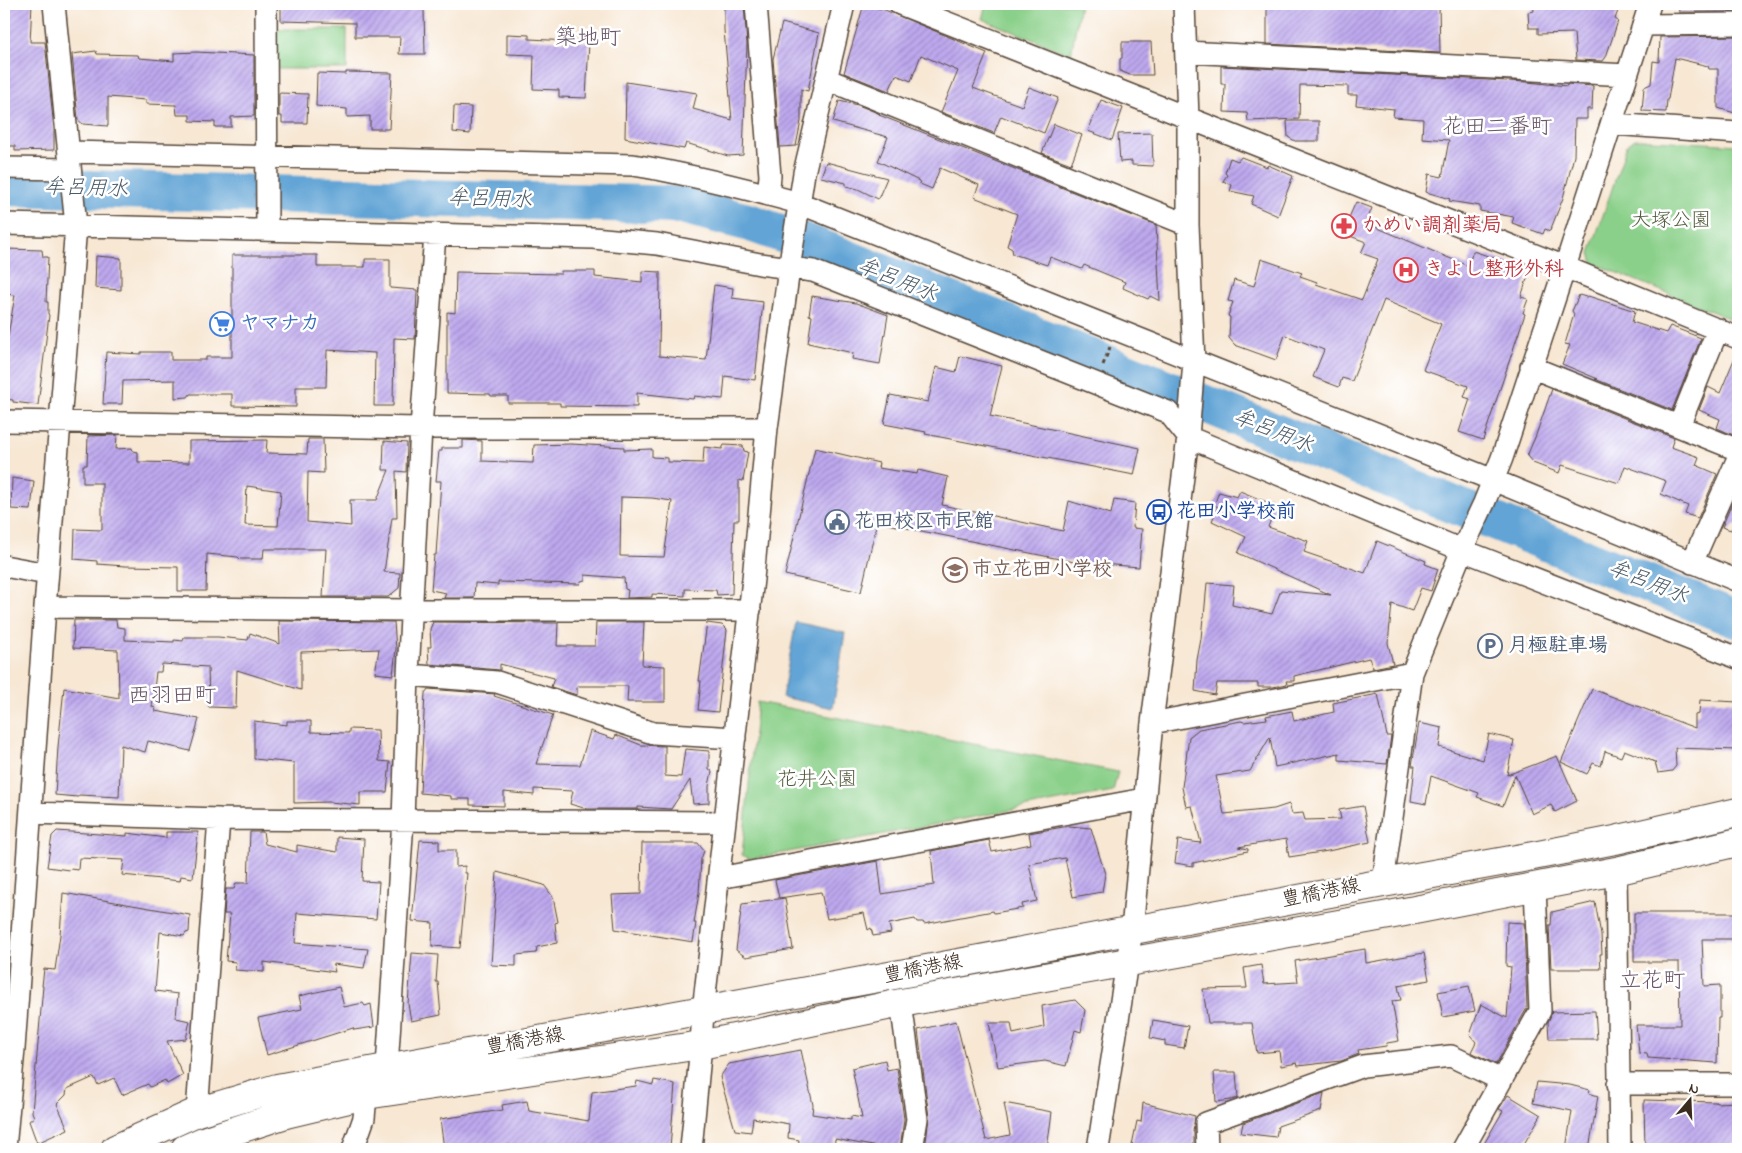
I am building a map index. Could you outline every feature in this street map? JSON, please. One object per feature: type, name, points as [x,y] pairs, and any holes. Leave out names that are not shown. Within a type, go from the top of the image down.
[{"type":"main road","name":"豊橋港線","points":[[115,1149],[197,1112],[277,1088],[703,1011],[1615,840],[1738,812]]},
{"type":"main road","name":"豊橋港線","points":[[185,1149],[202,1141],[286,1114],[366,1095],[701,1045],[901,1003],[1616,872],[1738,842]]},
{"type":"street","points":[[5,1149],[9,1049],[32,813],[45,607],[76,226],[54,4]]},
{"type":"street","points":[[266,4],[267,230]]},
{"type":"street","points":[[756,4],[770,176],[768,195]]},
{"type":"street","points":[[691,1149],[703,1011],[750,610],[767,428],[804,173],[844,4]]},
{"type":"street","points":[[900,4],[1738,338]]},
{"type":"street","points":[[1098,1149],[1132,930],[1152,723],[1190,415],[1194,361],[1188,225],[1188,119],[1184,4]]},
{"type":"street","points":[[1383,883],[1412,673],[1493,480],[1565,268],[1650,4]]},
{"type":"street","points":[[1643,25],[1738,24]]},
{"type":"street","points":[[1186,52],[1627,75]]},
{"type":"street","points":[[826,79],[1188,225]]},
{"type":"street","points":[[1612,124],[1738,133]]},
{"type":"street","points":[[4,168],[266,155],[633,165],[665,170],[799,203],[1493,480],[1738,581]]},
{"type":"street","points":[[4,224],[593,238],[657,244],[789,269],[813,271],[1168,412],[1188,438],[1462,550],[1738,658]]},
{"type":"street","points":[[387,1067],[403,820],[408,675],[421,428],[435,234]]},
{"type":"street","points":[[1679,426],[1718,329]]},
{"type":"street","points":[[1531,367],[1738,450]]},
{"type":"street","points":[[4,420],[421,428],[767,428]]},
{"type":"street","points":[[1692,563],[1738,458]]},
{"type":"street","points":[[4,566],[48,574]]},
{"type":"street","points":[[45,607],[750,610]]},
{"type":"street","points":[[1152,723],[1412,673]]},
{"type":"street","points":[[408,675],[497,682],[653,733],[735,738]]},
{"type":"street","points":[[719,878],[1144,799]]},
{"type":"street","points":[[32,813],[219,819],[725,822]]},
{"type":"street","points":[[197,1112],[219,819]]},
{"type":"street","points":[[1616,872],[1620,1149]]},
{"type":"street","points":[[1463,1149],[1540,1011],[1535,886]]},
{"type":"street","points":[[901,1003],[917,1119],[912,1149]]},
{"type":"street","points":[[1207,1149],[1206,1123],[1363,1066],[1451,1056],[1501,1080]]},
{"type":"street","points":[[1618,1084],[1738,1084]]},
{"type":"street","points":[[353,1149],[364,1118],[366,1095]]},
{"type":"path","points":[[1102,368],[1110,345]]},
{"type":"green space","points":[[986,4],[1080,4],[1071,55],[982,19]]},
{"type":"green space","points":[[274,29],[347,29],[347,69],[274,69]]},
{"type":"green space","name":"大塚公園","points":[[1635,139],[1738,145],[1738,322],[1593,263],[1590,253],[1627,145]]},
{"type":"green space","name":"花井公園","points":[[757,702],[1118,772],[1113,791],[751,859],[742,855]]},
{"type":"water","points":[[796,622],[845,633],[833,708],[782,697]]},
{"type":"building","points":[[4,4],[32,4],[30,42],[45,42],[54,129],[54,150],[15,151],[15,146],[4,146]]},
{"type":"building","points":[[281,4],[420,4],[424,10],[425,54],[399,54],[400,37],[355,37],[355,23],[281,21]]},
{"type":"building","points":[[724,4],[744,4],[747,44],[743,155],[728,156],[686,143],[684,149],[625,138],[626,82],[697,93],[693,109],[732,120],[724,30]]},
{"type":"building","points":[[864,4],[885,10],[987,53],[973,88],[1022,106],[1029,87],[1058,98],[1044,133],[1001,116],[994,133],[941,112],[958,71],[921,55],[911,81],[896,75],[889,91],[844,73]]},
{"type":"building","points":[[1334,4],[1439,4],[1440,53],[1267,44],[1267,6],[1334,7]]},
{"type":"building","points":[[1533,4],[1605,4],[1619,8],[1615,19],[1618,21],[1603,61],[1576,60],[1574,33],[1538,34],[1538,28],[1529,28],[1528,12],[1534,11]]},
{"type":"building","points":[[1678,4],[1738,4],[1738,12],[1679,12]]},
{"type":"building","points":[[782,23],[819,33],[808,91],[801,89],[801,121],[796,146],[780,147],[773,59]]},
{"type":"building","points":[[507,34],[529,35],[529,39],[589,42],[586,98],[559,97],[559,90],[533,89],[534,55],[507,54]]},
{"type":"building","points":[[1738,36],[1738,114],[1718,108],[1718,69],[1709,69],[1708,66],[1675,58],[1666,112],[1642,111],[1644,87],[1651,84],[1653,61],[1659,62],[1660,37]]},
{"type":"building","points":[[1122,42],[1151,42],[1153,75],[1130,75],[1120,71]]},
{"type":"building","points":[[96,51],[97,54],[138,55],[139,58],[174,61],[174,53],[196,52],[254,55],[254,116],[231,117],[231,127],[215,127],[215,122],[190,121],[190,115],[177,115],[176,105],[146,104],[146,100],[108,97],[108,126],[83,124],[78,120],[72,54]]},
{"type":"building","points":[[1221,66],[1593,86],[1592,109],[1587,109],[1587,119],[1575,119],[1574,156],[1563,198],[1550,231],[1545,229],[1543,234],[1512,223],[1514,217],[1480,211],[1480,206],[1449,201],[1450,199],[1426,192],[1429,174],[1442,177],[1449,140],[1422,138],[1423,119],[1393,117],[1394,109],[1356,105],[1357,95],[1348,95],[1348,86],[1300,85],[1299,119],[1248,121],[1247,113],[1224,112],[1225,84],[1221,84]]},
{"type":"building","points":[[346,72],[392,73],[389,129],[370,129],[370,116],[347,117],[347,109],[316,106],[317,73],[346,74]]},
{"type":"building","points":[[279,93],[308,94],[307,123],[282,123],[282,116],[279,116]]},
{"type":"building","points":[[1101,100],[1123,108],[1112,140],[1088,131]]},
{"type":"building","points":[[839,101],[858,105],[1156,225],[1160,301],[1150,296],[1148,299],[1123,288],[1125,282],[1084,265],[1082,269],[1050,257],[1047,265],[1013,254],[1012,249],[1007,246],[1017,214],[974,197],[979,185],[940,168],[932,189],[878,161],[888,137],[833,122]]},
{"type":"building","points":[[454,106],[471,107],[470,134],[453,132]]},
{"type":"building","points":[[1287,121],[1319,121],[1319,141],[1295,141],[1288,137]]},
{"type":"building","points":[[1054,124],[1082,135],[1071,164],[1042,153]]},
{"type":"building","points":[[1152,133],[1153,166],[1132,165],[1132,161],[1120,162],[1118,134]]},
{"type":"building","points":[[1241,157],[1267,167],[1268,165],[1293,176],[1278,216],[1251,204],[1254,196],[1230,191],[1232,185],[1223,181],[1227,175],[1225,173],[1230,158],[1238,161]]},
{"type":"building","points":[[826,162],[887,178],[878,199],[858,189],[846,186],[846,183],[821,177]]},
{"type":"building","points":[[1356,202],[1372,208],[1366,223],[1468,266],[1473,251],[1530,270],[1521,297],[1528,299],[1523,313],[1525,314],[1483,440],[1459,432],[1470,399],[1464,397],[1468,386],[1423,370],[1441,324],[1384,300],[1352,381],[1342,378],[1339,387],[1313,377],[1324,350],[1285,335],[1276,360],[1235,345],[1229,338],[1230,317],[1228,316],[1233,302],[1228,301],[1234,280],[1254,286],[1261,259],[1302,273],[1300,276],[1317,282],[1316,284],[1362,300],[1378,259],[1361,253],[1366,242],[1342,233]]},
{"type":"building","points":[[4,249],[42,250],[43,257],[48,257],[46,302],[48,302],[49,315],[38,405],[4,399],[4,336],[8,336],[15,295],[4,294]]},
{"type":"building","points":[[232,255],[317,255],[317,267],[365,267],[365,259],[390,259],[390,288],[417,290],[415,339],[394,338],[393,406],[374,406],[375,353],[327,350],[326,387],[296,387],[296,407],[232,406],[232,394],[190,394],[188,397],[175,398],[175,380],[123,381],[122,404],[103,404],[106,352],[141,354],[141,352],[171,352],[171,360],[206,360],[206,357],[232,357]]},
{"type":"building","points":[[96,256],[121,258],[121,290],[95,288]]},
{"type":"building","points":[[561,271],[595,271],[595,277],[642,282],[642,271],[660,272],[659,356],[706,360],[714,285],[733,288],[732,298],[763,302],[755,380],[725,376],[723,399],[694,396],[693,399],[637,393],[637,407],[560,406],[560,403],[508,403],[508,396],[447,393],[447,312],[455,313],[456,272],[561,274]]},
{"type":"building","points":[[1579,295],[1588,296],[1635,311],[1632,322],[1666,333],[1670,326],[1701,338],[1672,410],[1562,364],[1570,345],[1565,344],[1574,314],[1572,311]]},
{"type":"building","points":[[812,296],[856,303],[888,315],[880,364],[852,359],[853,353],[808,343],[812,316],[809,315]]},
{"type":"building","points":[[1738,350],[1738,437],[1717,428],[1720,419],[1699,410],[1708,387],[1720,393]]},
{"type":"building","points":[[960,356],[1002,366],[990,416],[1140,448],[1134,475],[925,434],[926,432],[884,424],[890,395],[928,402],[936,367],[956,372]]},
{"type":"building","points":[[1552,389],[1674,438],[1671,447],[1699,457],[1696,465],[1717,474],[1698,518],[1685,514],[1688,506],[1661,494],[1666,481],[1625,466],[1619,483],[1562,465],[1559,473],[1533,463],[1527,456]]},
{"type":"building","points":[[117,435],[116,449],[132,448],[133,451],[138,452],[138,462],[189,463],[189,441],[267,440],[266,453],[307,454],[308,439],[323,439],[324,473],[308,472],[307,522],[351,526],[350,500],[377,500],[389,470],[383,470],[384,441],[407,443],[406,472],[396,471],[397,518],[392,518],[384,572],[400,573],[399,588],[388,597],[323,597],[326,549],[264,549],[263,559],[240,559],[238,557],[207,554],[206,591],[178,591],[178,567],[97,564],[97,561],[74,559],[75,529],[102,530],[102,483],[83,483],[83,465],[87,465],[88,436]],"holes":[[[247,486],[281,491],[278,526],[245,525]]]},
{"type":"building","points":[[463,440],[482,441],[482,461],[533,463],[534,445],[571,444],[624,447],[624,450],[652,449],[652,457],[668,458],[668,462],[703,463],[704,447],[722,449],[724,445],[743,446],[744,451],[748,452],[743,481],[739,480],[739,520],[734,520],[732,594],[717,595],[716,590],[685,589],[685,596],[652,594],[652,597],[627,598],[628,590],[625,589],[624,578],[585,575],[585,580],[581,581],[580,584],[498,582],[498,585],[475,583],[474,598],[444,598],[446,593],[431,590],[434,555],[436,555],[441,481],[436,481],[439,451],[442,451],[442,448],[463,448]],"holes":[[[621,497],[672,501],[664,557],[620,556]]]},
{"type":"building","points":[[815,448],[879,463],[878,468],[917,474],[918,470],[948,477],[942,505],[1063,531],[1069,501],[1111,514],[1114,500],[1135,503],[1133,528],[1142,529],[1139,567],[1089,563],[1089,565],[877,522],[861,592],[785,575]]},
{"type":"building","points":[[12,478],[34,481],[31,510],[11,509]]},
{"type":"building","points":[[1738,489],[1738,526],[1734,524],[1731,530],[1722,527]]},
{"type":"building","points":[[1240,491],[1276,506],[1268,527],[1308,541],[1304,552],[1365,573],[1377,541],[1426,561],[1425,564],[1438,569],[1431,591],[1421,588],[1412,611],[1392,604],[1388,643],[1393,664],[1373,668],[1369,658],[1294,676],[1294,681],[1286,681],[1287,684],[1273,687],[1258,687],[1258,683],[1217,683],[1215,695],[1195,691],[1207,583],[1234,585],[1232,605],[1272,614],[1281,590],[1331,595],[1238,553],[1246,537],[1212,521],[1218,507],[1214,505],[1219,492],[1237,497]]},
{"type":"building","points":[[74,620],[116,620],[117,627],[125,628],[125,640],[174,642],[174,640],[183,641],[184,637],[218,637],[248,640],[250,633],[280,644],[279,621],[394,622],[396,649],[393,675],[375,673],[379,649],[301,652],[301,690],[237,670],[236,708],[209,707],[208,667],[162,664],[161,672],[156,672],[152,707],[156,708],[155,711],[199,719],[190,751],[148,741],[145,752],[121,745],[119,797],[55,795],[64,688],[119,698],[118,650],[73,648]]},
{"type":"building","points":[[433,622],[558,623],[557,646],[595,646],[596,622],[644,622],[642,665],[665,666],[665,702],[627,702],[628,686],[577,686],[577,695],[551,687],[554,678],[500,664],[500,670],[429,664],[428,647],[431,647],[430,629]]},
{"type":"building","points":[[707,623],[722,625],[727,630],[718,712],[698,710],[701,681],[699,681]]},
{"type":"building","points":[[428,689],[495,694],[494,696],[553,715],[536,764],[580,765],[590,731],[614,739],[616,735],[641,745],[665,746],[665,776],[681,777],[685,749],[709,751],[709,769],[712,771],[709,786],[709,803],[693,804],[690,780],[671,809],[638,807],[638,809],[587,809],[570,804],[573,791],[534,789],[534,795],[504,792],[504,806],[470,805],[470,799],[451,799],[451,796],[420,793],[425,693]]},
{"type":"building","points":[[1592,689],[1695,728],[1695,715],[1699,714],[1700,700],[1738,702],[1738,750],[1675,748],[1676,766],[1672,771],[1658,773],[1655,762],[1624,750],[1621,757],[1605,751],[1601,766],[1593,763],[1587,774],[1561,762]]},
{"type":"building","points":[[1378,694],[1387,736],[1391,736],[1387,764],[1339,760],[1339,753],[1275,767],[1270,737],[1250,771],[1216,776],[1224,814],[1274,809],[1289,804],[1292,814],[1303,813],[1305,820],[1341,819],[1339,810],[1363,806],[1370,842],[1289,857],[1286,839],[1238,847],[1248,849],[1248,851],[1193,863],[1193,866],[1175,863],[1178,840],[1201,843],[1192,806],[1186,807],[1182,787],[1189,737],[1199,729],[1241,721],[1267,719],[1266,716],[1292,711],[1294,721],[1334,712],[1333,703]]},
{"type":"building","points":[[254,721],[287,725],[287,721],[311,721],[311,732],[349,733],[349,729],[378,730],[379,761],[390,762],[387,792],[360,792],[360,805],[330,802],[294,803],[294,763],[254,759]]},
{"type":"building","points":[[1419,723],[1442,728],[1439,747],[1483,760],[1489,734],[1514,740],[1507,775],[1557,756],[1577,801],[1555,812],[1551,805],[1532,814],[1515,775],[1503,806],[1477,797],[1479,793],[1431,776],[1426,804],[1411,801],[1415,766],[1412,766]]},
{"type":"building","points":[[1069,826],[1091,828],[1105,874],[1102,892],[1073,897],[1065,858],[1029,864],[1037,901],[1022,904],[1023,908],[994,913],[993,911],[924,924],[923,922],[917,922],[915,919],[889,924],[891,933],[873,936],[871,928],[868,930],[864,913],[827,919],[821,892],[779,898],[775,880],[878,861],[882,894],[934,885],[931,851],[989,840],[992,852],[1031,844],[1029,833]]},
{"type":"building","points":[[57,831],[127,836],[127,833],[166,838],[166,832],[198,832],[193,878],[181,876],[180,881],[122,875],[124,860],[79,858],[78,870],[47,867],[52,836]]},
{"type":"building","points":[[250,832],[263,832],[265,844],[297,852],[297,845],[337,852],[337,837],[364,839],[362,881],[379,882],[376,919],[297,913],[295,943],[368,949],[364,968],[333,964],[335,972],[264,962],[264,972],[235,970],[236,962],[226,961],[230,914],[224,914],[226,889],[234,889],[236,883],[248,883]]},
{"type":"building","points":[[420,840],[439,841],[439,850],[456,850],[456,867],[465,866],[465,873],[467,873],[460,948],[432,946],[433,923],[412,921]]},
{"type":"building","points":[[642,843],[698,843],[704,851],[701,859],[693,942],[615,929],[612,895],[641,894]]},
{"type":"building","points":[[497,872],[544,885],[553,897],[558,922],[555,923],[557,943],[537,947],[536,953],[516,955],[516,966],[491,965]]},
{"type":"building","points":[[63,893],[190,915],[189,932],[184,936],[160,932],[155,991],[178,994],[176,1018],[190,1021],[186,1039],[167,1041],[183,1075],[167,1084],[165,1080],[150,1087],[148,1084],[122,1095],[114,1078],[98,1085],[94,1077],[67,1089],[66,1095],[57,1104],[68,1129],[37,1143],[29,1121],[34,1117],[32,1112],[42,986],[44,969],[55,970]]},
{"type":"building","points":[[785,898],[793,949],[746,957],[736,950],[742,904]]},
{"type":"building","points":[[1595,902],[1601,935],[1601,969],[1551,969],[1549,925],[1551,925],[1552,912]]},
{"type":"building","points":[[1634,913],[1738,913],[1738,939],[1702,939],[1704,986],[1720,985],[1717,1063],[1648,1058],[1647,1054],[1639,1053],[1636,1025],[1680,1025],[1679,962],[1634,962]]},
{"type":"building","points":[[1507,922],[1524,923],[1527,1008],[1496,1064],[1471,1052],[1476,1042],[1470,1035],[1481,1004],[1507,1018],[1511,967],[1506,966]]},
{"type":"building","points":[[1365,949],[1366,963],[1424,953],[1429,980],[1398,986],[1401,1000],[1392,1001],[1399,1041],[1387,1043],[1386,1046],[1358,1050],[1359,1054],[1341,1061],[1298,1066],[1297,1063],[1281,1066],[1279,1051],[1257,1053],[1252,1023],[1208,1023],[1203,989],[1247,988],[1244,968],[1261,965],[1264,984],[1298,982],[1295,961]]},
{"type":"building","points":[[412,953],[438,955],[436,982],[438,982],[441,1015],[411,1021],[408,1004]]},
{"type":"building","points":[[1469,986],[1475,1011],[1443,1017],[1438,992]]},
{"type":"building","points":[[339,987],[344,1007],[363,1003],[365,1006],[371,1004],[374,1027],[354,1030],[353,1028],[267,1055],[258,1018],[302,1009],[299,996]]},
{"type":"building","points":[[1075,1000],[1085,1010],[1081,1032],[1075,1030],[1066,1066],[1045,1061],[998,1067],[989,1023],[1011,1023],[1013,1034],[1044,1027],[1042,1006]]},
{"type":"building","points":[[1595,1011],[1597,1039],[1549,1039],[1548,1022],[1552,1012]]},
{"type":"building","points":[[1153,1020],[1188,1026],[1184,1048],[1165,1045],[1165,1041],[1150,1038]]},
{"type":"building","points":[[956,1021],[986,1140],[1010,1135],[1004,1103],[1052,1112],[1047,1149],[925,1149],[929,1117],[918,1030]]},
{"type":"building","points":[[801,1050],[813,1105],[812,1114],[851,1120],[851,1116],[862,1118],[852,1068],[885,1060],[887,1070],[897,1068],[904,1119],[900,1149],[888,1149],[835,1139],[834,1149],[798,1149],[799,1140],[788,1138],[789,1124],[753,1118],[751,1132],[735,1130],[720,1077],[729,1064]]},
{"type":"building","points":[[1214,1072],[1236,1072],[1238,1098],[1216,1102]]},
{"type":"building","points":[[654,1080],[675,1084],[670,1149],[530,1149],[529,1146],[510,1149],[510,1145],[484,1149],[444,1149],[440,1119],[503,1110],[502,1105],[527,1101],[529,1111],[589,1121],[592,1092],[636,1086],[637,1081],[653,1085]]},
{"type":"building","points":[[1537,1082],[1570,1085],[1590,1090],[1589,1093],[1598,1096],[1589,1149],[1566,1149],[1572,1111],[1533,1103]]},
{"type":"building","points":[[1324,1093],[1321,1111],[1278,1126],[1276,1137],[1241,1133],[1243,1123]]},
{"type":"building","points":[[1508,1095],[1541,1115],[1521,1149],[1481,1149],[1503,1111],[1499,1109]]},
{"type":"building","points":[[1644,1100],[1738,1102],[1738,1149],[1645,1149]]},
{"type":"building","points":[[1143,1103],[1195,1116],[1193,1132],[1194,1149],[1157,1149],[1132,1145],[1137,1121],[1141,1122]]},
{"type":"waterway","name":"牟呂用水","points":[[4,187],[682,205],[751,223],[821,248],[1738,620]]},
{"type":"place","name":"かめい調剤薬局","points":[[1344,226]]},
{"type":"place","name":"きよし整形外科","points":[[1406,270]]},
{"type":"place","name":"ヤマナカ","points":[[222,324]]},
{"type":"place","name":"花田小学校前","points":[[1159,512]]},
{"type":"place","name":"花田校区市民館","points":[[837,522]]},
{"type":"place","name":"市立花田小学校","points":[[955,570]]},
{"type":"place","name":"月極駐車場","points":[[1490,646]]},
{"type":"district","name":"築地町","points":[[588,39]]},
{"type":"district","name":"花田二番町","points":[[1497,128]]},
{"type":"district","name":"西羽田町","points":[[172,697]]},
{"type":"district","name":"立花町","points":[[1652,982]]}]
